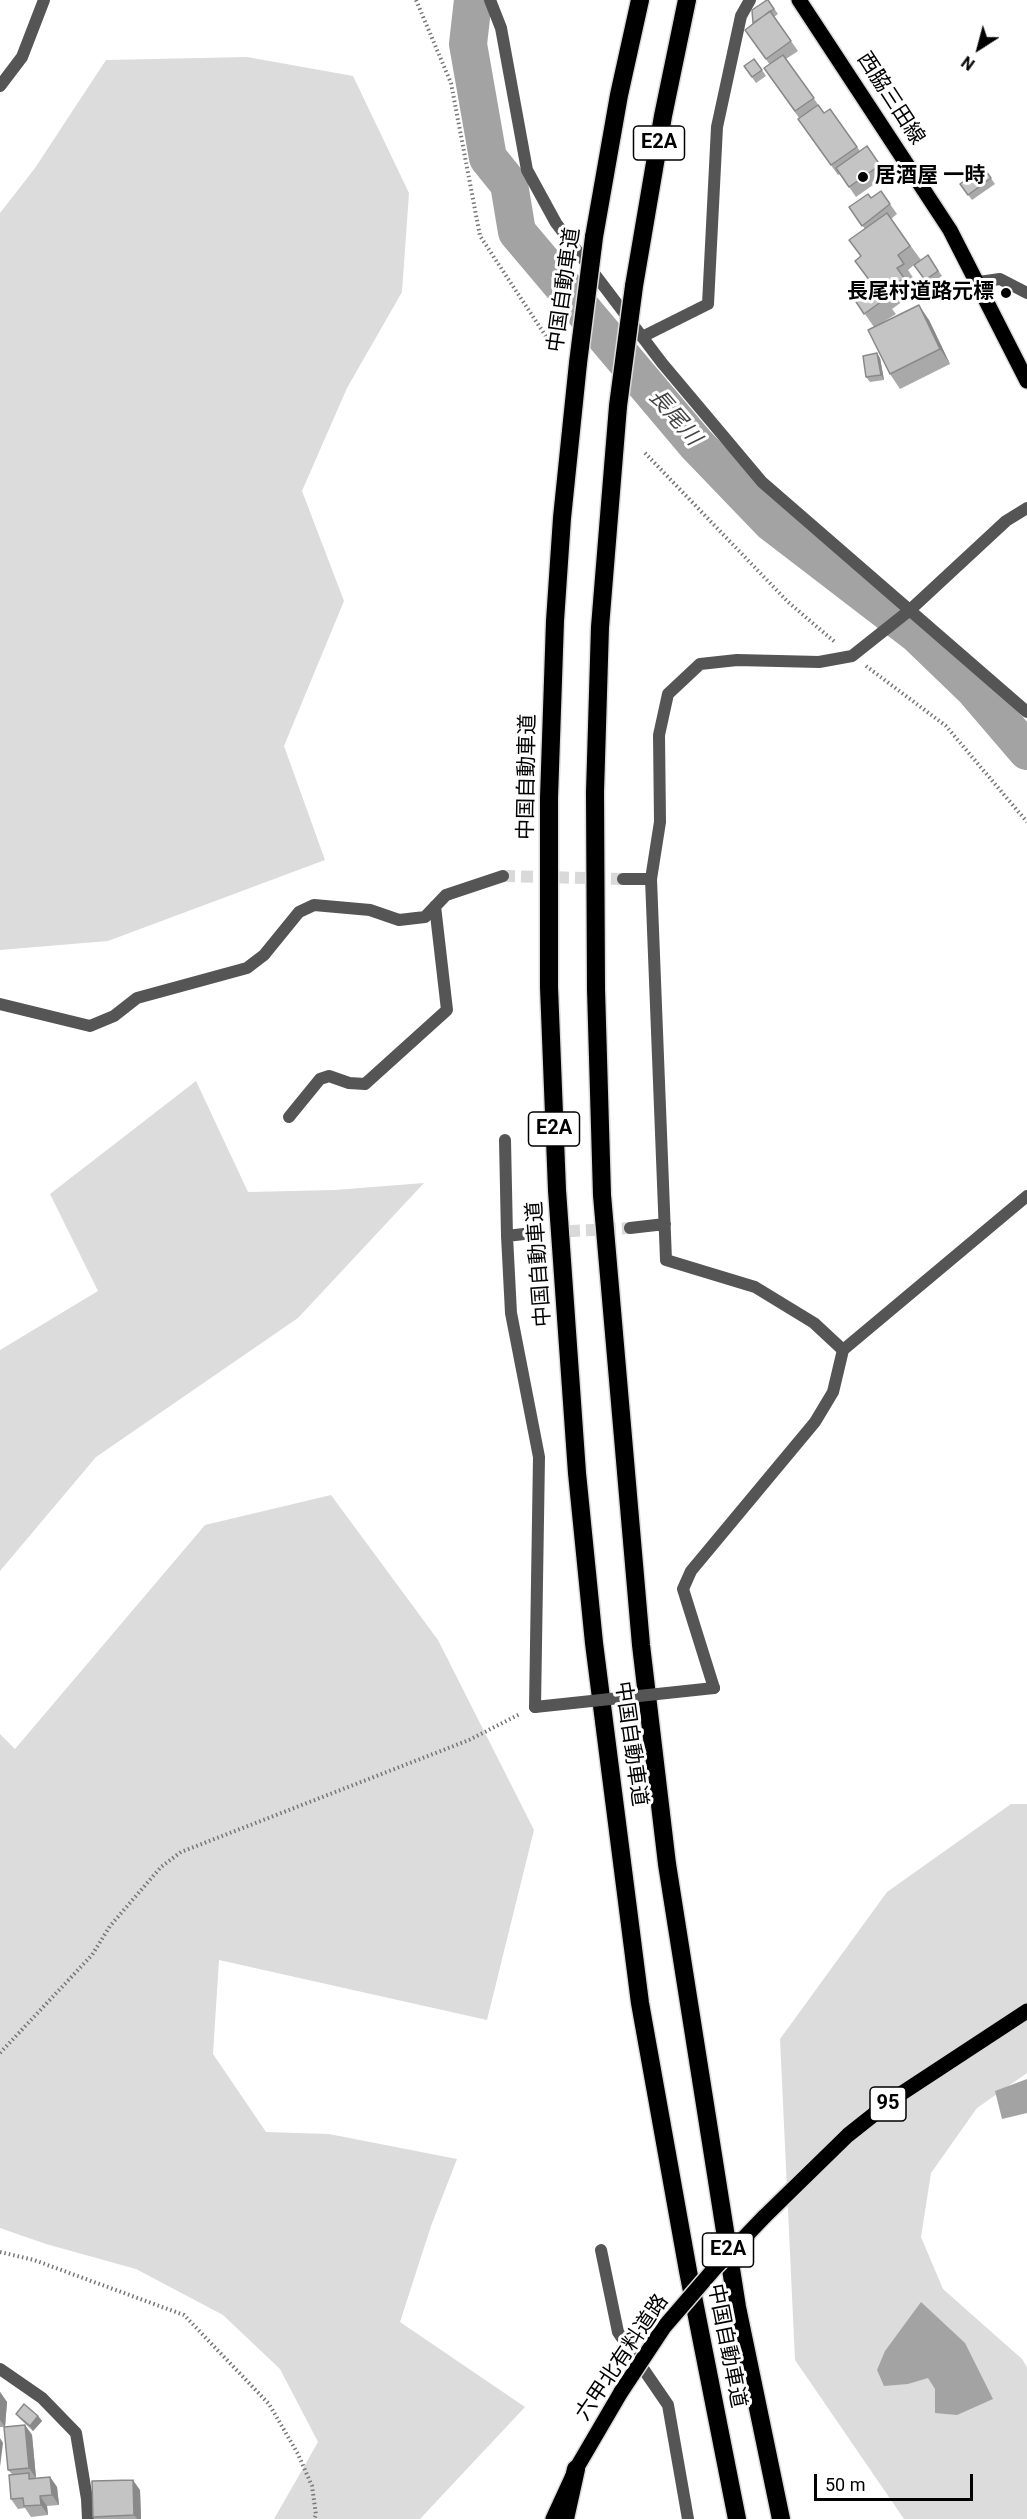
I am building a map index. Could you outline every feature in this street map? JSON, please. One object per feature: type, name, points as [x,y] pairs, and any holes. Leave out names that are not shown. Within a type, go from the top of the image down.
[{"type":"highway","name":"中国自動車道","points":[[640,0],[619,95],[594,237],[562,518],[555,621],[549,798],[549,987],[557,1190],[577,1473],[594,1643],[640,2003],[688,2271],[737,2519]]},
{"type":"highway","name":"中国自動車道","points":[[687,0],[663,116],[634,286],[618,406],[600,627],[595,792],[596,989],[602,1194],[639,1622],[667,1864],[737,2307],[781,2519]]},
{"type":"highway","points":[[565,2519],[576,2469]]},
{"type":"main road","name":"西脇三田線","points":[[799,0],[950,230],[979,282],[1027,381]]},
{"type":"main road","name":"六甲北有料道路","points":[[553,2519],[576,2469],[621,2392],[664,2327],[715,2268],[848,2135],[888,2103],[1027,2011]]},
{"type":"street","points":[[0,86],[22,57],[44,0]]},
{"type":"street","points":[[490,0],[501,28],[527,170],[556,224],[642,337],[762,482],[1027,712]]},
{"type":"street","points":[[642,337],[708,304],[717,127],[741,16],[750,0]]},
{"type":"street","points":[[979,282],[1000,279],[1027,292]]},
{"type":"street","points":[[843,1350],[814,1323],[755,1287],[666,1260],[651,879],[660,822],[659,735],[668,694],[700,664],[737,660],[819,662],[852,656],[910,610],[1006,521],[1027,508]]},
{"type":"street","points":[[0,1004],[90,1026],[114,1016],[137,998],[247,968],[264,955],[298,912],[314,905],[370,910],[399,920],[425,916],[446,895],[503,876]]},
{"type":"street","points":[[623,879],[651,879]]},
{"type":"street","points":[[289,1117],[320,1079],[329,1076],[349,1083],[365,1084],[447,1010],[435,906]]},
{"type":"street","points":[[505,1140],[511,1313],[539,1457],[535,1707],[714,1688],[683,1589],[691,1571],[815,1422],[834,1392],[843,1350],[1027,1196]]},
{"type":"street","points":[[630,1227],[665,1224]]},
{"type":"street","points":[[507,1236],[532,1233]]},
{"type":"street","points":[[601,2250],[618,2332],[668,2405],[688,2519]]},
{"type":"street","points":[[0,2368],[42,2398],[76,2433],[88,2519]]},
{"type":"path","points":[[416,0],[451,83],[480,236],[547,338]]},
{"type":"path","points":[[645,453],[788,602],[852,656],[946,726],[1027,822]]},
{"type":"path","points":[[0,2053],[92,1954],[110,1926],[161,1867],[181,1852],[469,1740],[535,1707]]},
{"type":"path","points":[[0,2252],[34,2260],[184,2315],[269,2404],[298,2454],[312,2486],[316,2515],[314,2519]]},
{"type":"shaded area","points":[[247,57],[353,76],[409,193],[402,292],[347,388],[302,491],[344,601],[284,746],[325,860],[108,941],[0,950],[0,213],[35,168],[106,60]]},
{"type":"shaded area","points":[[196,1081],[248,1192],[335,1190],[424,1183],[298,1318],[96,1457],[0,1571],[0,1350],[98,1291],[50,1194]]},
{"type":"shaded area","points":[[331,1495],[438,1640],[534,1830],[487,2020],[219,1960],[213,2054],[266,2132],[329,2134],[457,2159],[431,2226],[400,2322],[525,2407],[420,2519],[274,2519],[318,2442],[280,2369],[223,2315],[136,2269],[46,2244],[0,2228],[0,1734],[15,1749],[205,1525]]},
{"type":"shaded area","points":[[1011,1804],[1027,1804],[1027,2073],[977,2108],[931,2173],[921,2237],[943,2289],[1022,2359],[1027,2367],[1027,2519],[904,2519],[795,2360],[780,2039],[887,1892]]},
{"type":"shaded area","points":[[1027,2079],[1027,2113],[1002,2119],[995,2091]]},
{"type":"shaded area","points":[[921,2302],[965,2343],[993,2399],[957,2415],[935,2413],[935,2389],[928,2378],[908,2384],[884,2386],[877,2370],[885,2351]]},
{"type":"building","points":[[767,0],[774,9],[753,23],[752,10]]},
{"type":"building","points":[[770,11],[791,41],[766,59],[745,30]]},
{"type":"building","points":[[783,55],[814,98],[795,111],[764,68]]},
{"type":"building","points":[[754,59],[762,70],[752,77],[744,66]]},
{"type":"building","points":[[818,105],[824,113],[830,109],[857,147],[831,165],[798,119]]},
{"type":"building","points":[[867,146],[880,165],[849,187],[836,168]]},
{"type":"building","points":[[983,167],[991,178],[968,195],[960,184]]},
{"type":"building","points":[[881,191],[890,204],[862,226],[849,207],[868,194],[871,198]]},
{"type":"building","points":[[887,213],[910,246],[898,255],[904,264],[897,268],[904,278],[882,294],[885,299],[864,314],[851,294],[870,281],[855,261],[861,256],[849,240]]},
{"type":"building","points":[[928,255],[938,271],[925,280],[914,265]]},
{"type":"building","points":[[919,305],[940,349],[890,374],[868,330]]},
{"type":"building","points":[[877,353],[881,375],[866,377],[863,356]]},
{"type":"building","points":[[24,2404],[38,2416],[30,2426],[16,2414]]},
{"type":"building","points":[[25,2425],[29,2468],[8,2470],[4,2427]]},
{"type":"building","points":[[29,2473],[29,2479],[50,2477],[52,2495],[40,2496],[41,2505],[24,2506],[23,2498],[11,2499],[9,2475]]},
{"type":"building","points":[[133,2480],[134,2515],[93,2517],[92,2481]]},
{"type":"waterway","name":"長尾川","points":[[473,0],[468,44],[488,158],[509,184],[517,232],[696,444],[772,523],[918,635],[973,688],[1027,751]]},
{"type":"tunnel","points":[[503,876],[623,879]]},
{"type":"tunnel","points":[[532,1233],[630,1228]]},
{"type":"place","name":"居酒屋 一時","points":[[863,177]]},
{"type":"place","name":"長尾村道路元標","points":[[1006,293]]}]
